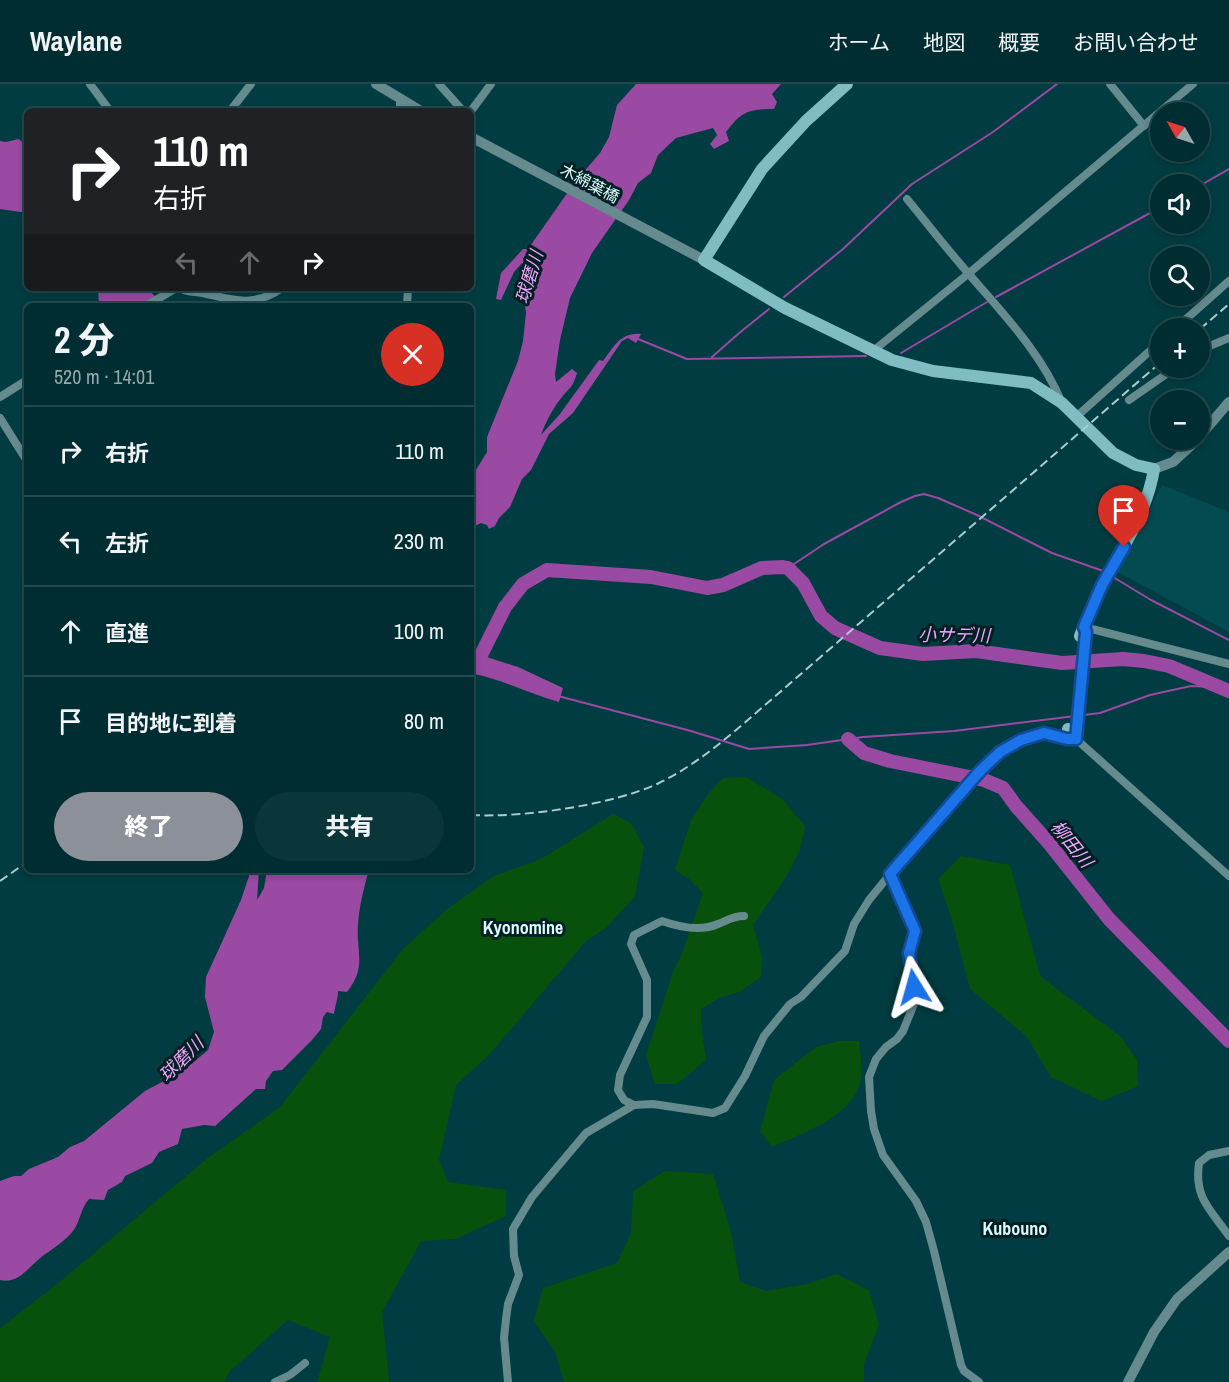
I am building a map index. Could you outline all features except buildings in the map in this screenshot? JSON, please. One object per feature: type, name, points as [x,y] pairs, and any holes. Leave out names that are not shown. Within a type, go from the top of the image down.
[{"type":"main road","points":[[847,84],[806,122],[762,169],[700,257],[785,308],[892,360],[933,371],[1031,383],[1062,403],[1113,453],[1136,465],[1154,470],[1151,491],[1143,509],[1102,585],[1082,631]]},
{"type":"street","points":[[90,84],[108,108]]},
{"type":"street","points":[[232,108],[251,84]]},
{"type":"street","points":[[376,84],[400,105]]},
{"type":"street","points":[[439,84],[460,108]]},
{"type":"street","points":[[473,108],[491,84]]},
{"type":"street","points":[[1110,84],[1144,126]]},
{"type":"street","points":[[873,351],[1193,84]]},
{"type":"street","name":"木綿葉橋","points":[[474,139],[700,257]]},
{"type":"street","points":[[907,199],[968,274],[1019,331],[1036,355],[1062,403]]},
{"type":"street","points":[[1187,318],[1229,281]]},
{"type":"street","points":[[151,303],[172,291]]},
{"type":"street","points":[[183,291],[199,292],[237,301],[255,300],[275,291]]},
{"type":"street","points":[[1210,346],[1229,338]]},
{"type":"street","points":[[1076,417],[1150,351]]},
{"type":"street","points":[[1129,400],[1161,378]]},
{"type":"street","points":[[1,396],[24,382]]},
{"type":"street","points":[[1210,424],[1229,402]]},
{"type":"street","points":[[0,417],[24,456]]},
{"type":"street","points":[[1154,470],[1173,462],[1186,450]]},
{"type":"street","points":[[1082,631],[1229,664]]},
{"type":"street","points":[[508,1382],[504,1338],[506,1318],[508,1304],[519,1275],[514,1256],[513,1229],[532,1197],[586,1132],[634,1105],[652,1104],[713,1113],[725,1108],[745,1076],[764,1036],[790,1004],[801,997],[844,951],[854,924],[869,900],[980,771],[1000,752],[1021,740],[1044,733],[1067,739],[1072,734],[1086,632],[1082,631]]},
{"type":"street","points":[[1072,734],[1229,876]]},
{"type":"street","points":[[890,874],[915,931],[909,953],[916,999],[897,1039],[876,1059],[869,1077],[874,1129],[884,1155],[916,1201],[926,1222],[961,1365],[964,1371],[979,1382]]},
{"type":"street","points":[[634,1105],[624,1100],[618,1090],[620,1075],[647,1017],[647,980],[631,944],[634,935],[662,921],[686,928],[715,926],[731,917],[744,916]]},
{"type":"street","points":[[1229,1151],[1209,1155],[1199,1163],[1197,1178],[1199,1191],[1229,1236]]},
{"type":"street","points":[[1128,1382],[1154,1332],[1178,1299],[1229,1252]]},
{"type":"street","points":[[275,1382],[290,1375],[305,1363]]},
{"type":"shaded area","points":[[1162,485],[1229,512],[1229,632],[1116,571]]},
{"type":"green space","points":[[746,777],[782,799],[805,826],[800,849],[786,877],[753,925],[762,957],[761,977],[739,992],[719,998],[701,1009],[706,1060],[677,1084],[655,1084],[646,1055],[674,969],[681,956],[703,893],[689,879],[675,870],[691,820],[709,793],[723,778]]},
{"type":"green space","points":[[613,814],[631,823],[644,847],[635,896],[606,928],[587,940],[489,1055],[456,1085],[439,1160],[448,1182],[506,1190],[506,1216],[455,1239],[421,1241],[382,1312],[389,1382],[317,1382],[330,1337],[288,1320],[229,1372],[224,1382],[0,1382],[0,1328],[56,1285],[208,1158],[280,1107],[403,949],[446,910],[494,876],[541,859]]},
{"type":"green space","points":[[961,856],[1010,865],[1040,976],[1121,1037],[1137,1060],[1138,1086],[1102,1101],[1051,1077],[1026,1036],[970,989],[952,920],[938,879]]},
{"type":"green space","points":[[839,1041],[859,1041],[862,1074],[857,1091],[839,1113],[826,1122],[772,1147],[760,1131],[774,1080],[816,1047]]},
{"type":"green space","points":[[665,1171],[713,1174],[731,1232],[740,1282],[766,1291],[807,1284],[836,1274],[869,1290],[879,1325],[864,1364],[864,1382],[564,1382],[555,1352],[534,1321],[543,1288],[617,1263],[631,1233],[633,1191]]},
{"type":"water","name":"球磨川","points":[[636,84],[781,84],[772,94],[777,102],[774,109],[751,111],[741,116],[726,132],[729,141],[714,149],[710,144],[717,135],[713,128],[676,138],[658,155],[651,173],[638,183],[629,200],[592,253],[570,298],[560,340],[556,382],[572,369],[577,373],[572,385],[547,420],[541,435],[560,414],[599,360],[603,361],[623,338],[628,335],[641,334],[636,343],[628,338],[622,341],[573,413],[549,434],[531,470],[522,479],[510,507],[499,518],[495,526],[489,529],[487,525],[481,523],[474,526],[474,473],[487,452],[487,437],[518,361],[526,313],[520,283],[525,268],[522,263],[514,272],[501,300],[496,299],[501,273],[523,249],[528,249],[575,182],[600,153],[609,137],[617,105]]},
{"type":"water","points":[[19,139],[24,144],[24,213],[0,209],[0,141]]},
{"type":"water","points":[[98,291],[149,291],[163,303],[99,303]]},
{"type":"water","points":[[474,653],[518,667],[563,688],[559,702],[474,674]]},
{"type":"water","points":[[250,873],[259,873],[257,900],[264,888],[266,873],[368,873],[359,911],[359,967],[347,992],[338,991],[334,1014],[327,1012],[323,1017],[321,1029],[282,1070],[273,1071],[266,1081],[265,1089],[256,1089],[215,1126],[204,1125],[182,1129],[178,1144],[159,1152],[152,1163],[125,1176],[122,1182],[108,1190],[104,1200],[89,1199],[75,1228],[63,1241],[17,1278],[0,1280],[0,1181],[21,1176],[29,1169],[58,1157],[70,1147],[84,1141],[145,1091],[183,1071],[208,1050],[214,1032],[205,997],[206,977],[241,900]]},
{"type":"waterway","points":[[784,297],[843,249],[912,184],[993,132],[1057,84]]},
{"type":"waterway","points":[[1210,180],[1229,169]]},
{"type":"waterway","points":[[996,297],[1150,213]]},
{"type":"waterway","points":[[901,353],[987,302]]},
{"type":"waterway","points":[[712,357],[769,309]]},
{"type":"waterway","points":[[638,339],[687,359],[866,356]]},
{"type":"waterway","points":[[788,568],[824,544],[901,502],[924,494],[977,515],[1052,553],[1106,572]]},
{"type":"waterway","name":"小サデ川","points":[[474,658],[479,659],[505,607],[523,584],[547,570],[651,577],[707,588],[723,585],[762,568],[783,567],[788,568],[803,583],[821,616],[835,628],[880,648],[923,654],[976,651],[1062,663],[1123,659],[1144,661],[1169,666],[1229,691]]},
{"type":"waterway","points":[[1113,577],[1151,600],[1229,640]]},
{"type":"waterway","points":[[558,696],[691,731],[749,749],[807,745],[863,737],[954,731],[1100,713],[1150,695],[1191,686],[1223,690]]},
{"type":"waterway","name":"柳田川","points":[[848,739],[864,753],[890,761],[984,780],[1003,788],[1109,919],[1229,1041]]},
{"type":"railway","points":[[1210,320],[1229,304]]},
{"type":"railway","points":[[474,815],[541,812],[593,804],[640,791],[692,764],[742,725],[1150,372]]},
{"type":"railway","points":[[0,881],[24,864]]},
{"type":"district","name":"Kyonomine","points":[[523,927]]},
{"type":"district","name":"Kubouno","points":[[1015,1228]]},
{"type":"route","points":[[914,987],[909,953],[915,931],[890,874],[972,783],[980,771],[1000,752],[1021,740],[1044,733],[1076,739],[1086,632],[1084,627],[1102,585],[1124,547]]}]
